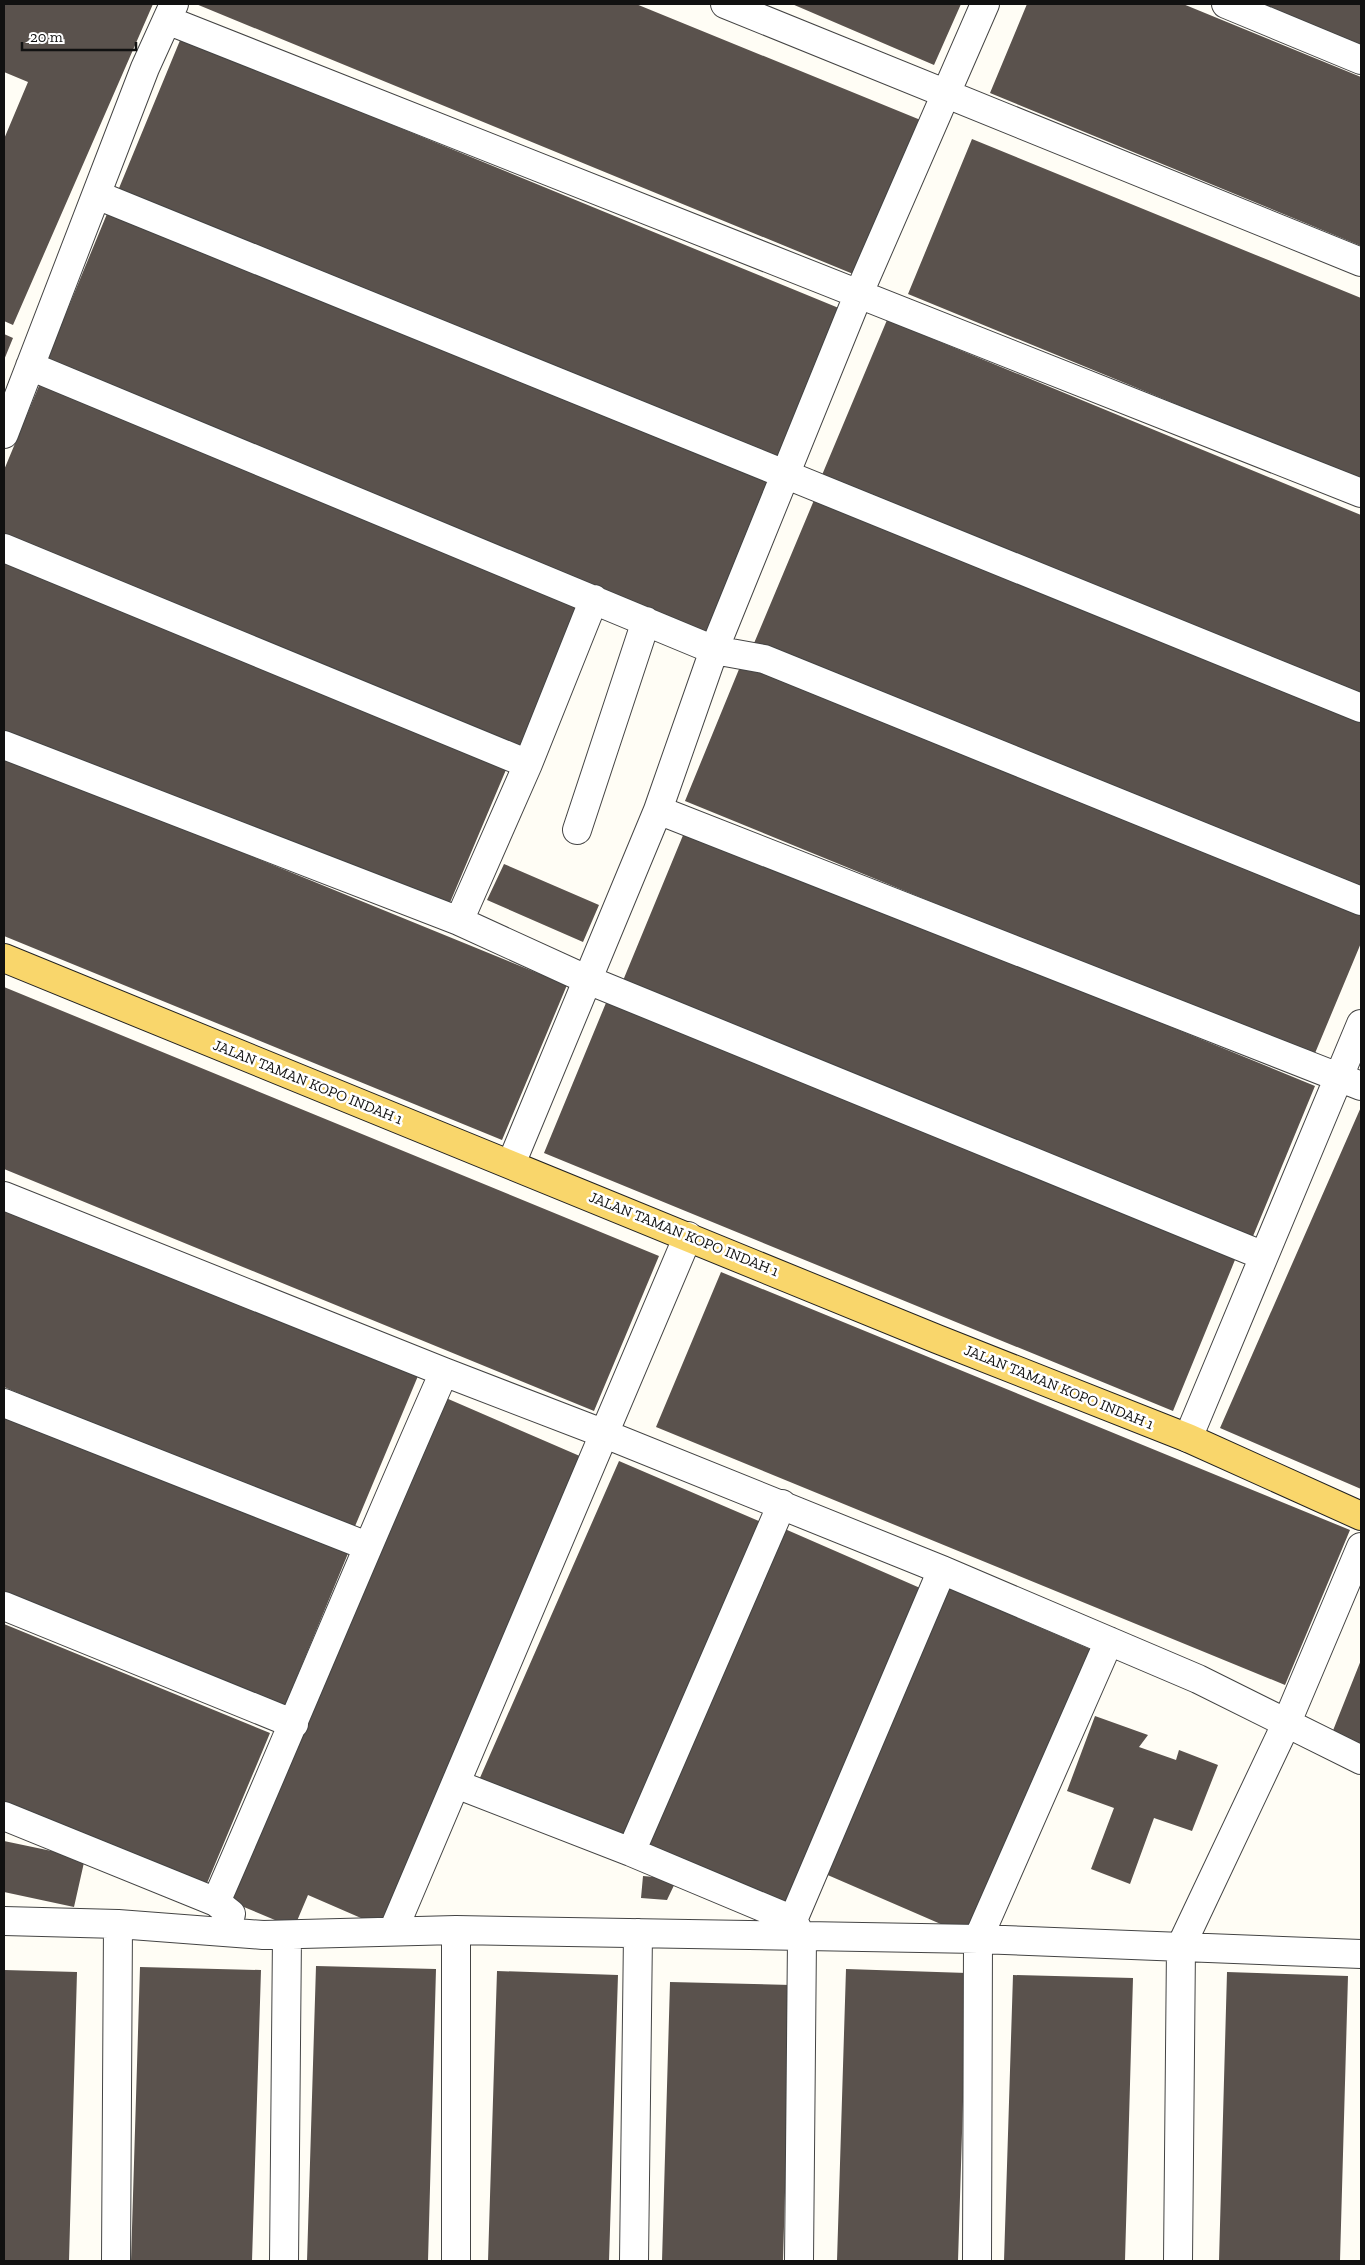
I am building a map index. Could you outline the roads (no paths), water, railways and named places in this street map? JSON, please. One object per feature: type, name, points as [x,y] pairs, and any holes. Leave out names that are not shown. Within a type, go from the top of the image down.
[{"type":"main road","name":"JALAN TAMAN KOPO INDAH 1","points":[[4,958],[938,1339],[1188,1438],[1361,1516]]},
{"type":"street","points":[[511,1164],[658,810],[714,650],[859,293],[986,4]]},
{"type":"street","points":[[1226,4],[1361,60]]},
{"type":"street","points":[[742,7],[1361,262]]},
{"type":"street","points":[[4,434],[145,68],[171,12],[859,293],[1361,493]]},
{"type":"street","points":[[97,195],[785,476],[1361,708]]},
{"type":"street","points":[[30,366],[714,650],[764,659],[1361,901]]},
{"type":"street","points":[[4,548],[528,764]]},
{"type":"street","points":[[459,921],[528,764],[594,599]]},
{"type":"street","points":[[578,830],[646,621]]},
{"type":"street","points":[[4,745],[459,921],[588,980],[1264,1256]]},
{"type":"street","points":[[658,810],[1350,1081]]},
{"type":"street","points":[[1188,1438],[1264,1256],[1350,1081],[1361,1024]]},
{"type":"street","points":[[4,1196],[444,1372],[782,1504],[942,1570],[1198,1679],[1361,1760]]},
{"type":"street","points":[[393,1931],[688,1236]]},
{"type":"street","points":[[216,1902],[294,1724],[367,1546],[444,1372]]},
{"type":"street","points":[[4,1403],[367,1546]]},
{"type":"street","points":[[631,1852],[782,1504]]},
{"type":"street","points":[[1178,2261],[1181,1946],[1287,1722],[1361,1547]]},
{"type":"street","points":[[799,2261],[797,1929],[942,1570]]},
{"type":"street","points":[[4,1606],[294,1724]]},
{"type":"street","points":[[977,2261],[978,1939],[1109,1641]]},
{"type":"street","points":[[456,1784],[631,1852],[797,1929]]},
{"type":"street","points":[[4,1816],[216,1902],[275,1935]]},
{"type":"street","points":[[4,1921],[118,1924],[275,1935],[456,1930],[638,1933],[797,1929],[978,1939],[1361,1954]]},
{"type":"street","points":[[116,2261],[118,1924]]},
{"type":"street","points":[[456,1930],[456,2261]]},
{"type":"street","points":[[634,2261],[638,1933]]},
{"type":"street","points":[[275,1935],[284,2261]]}]
